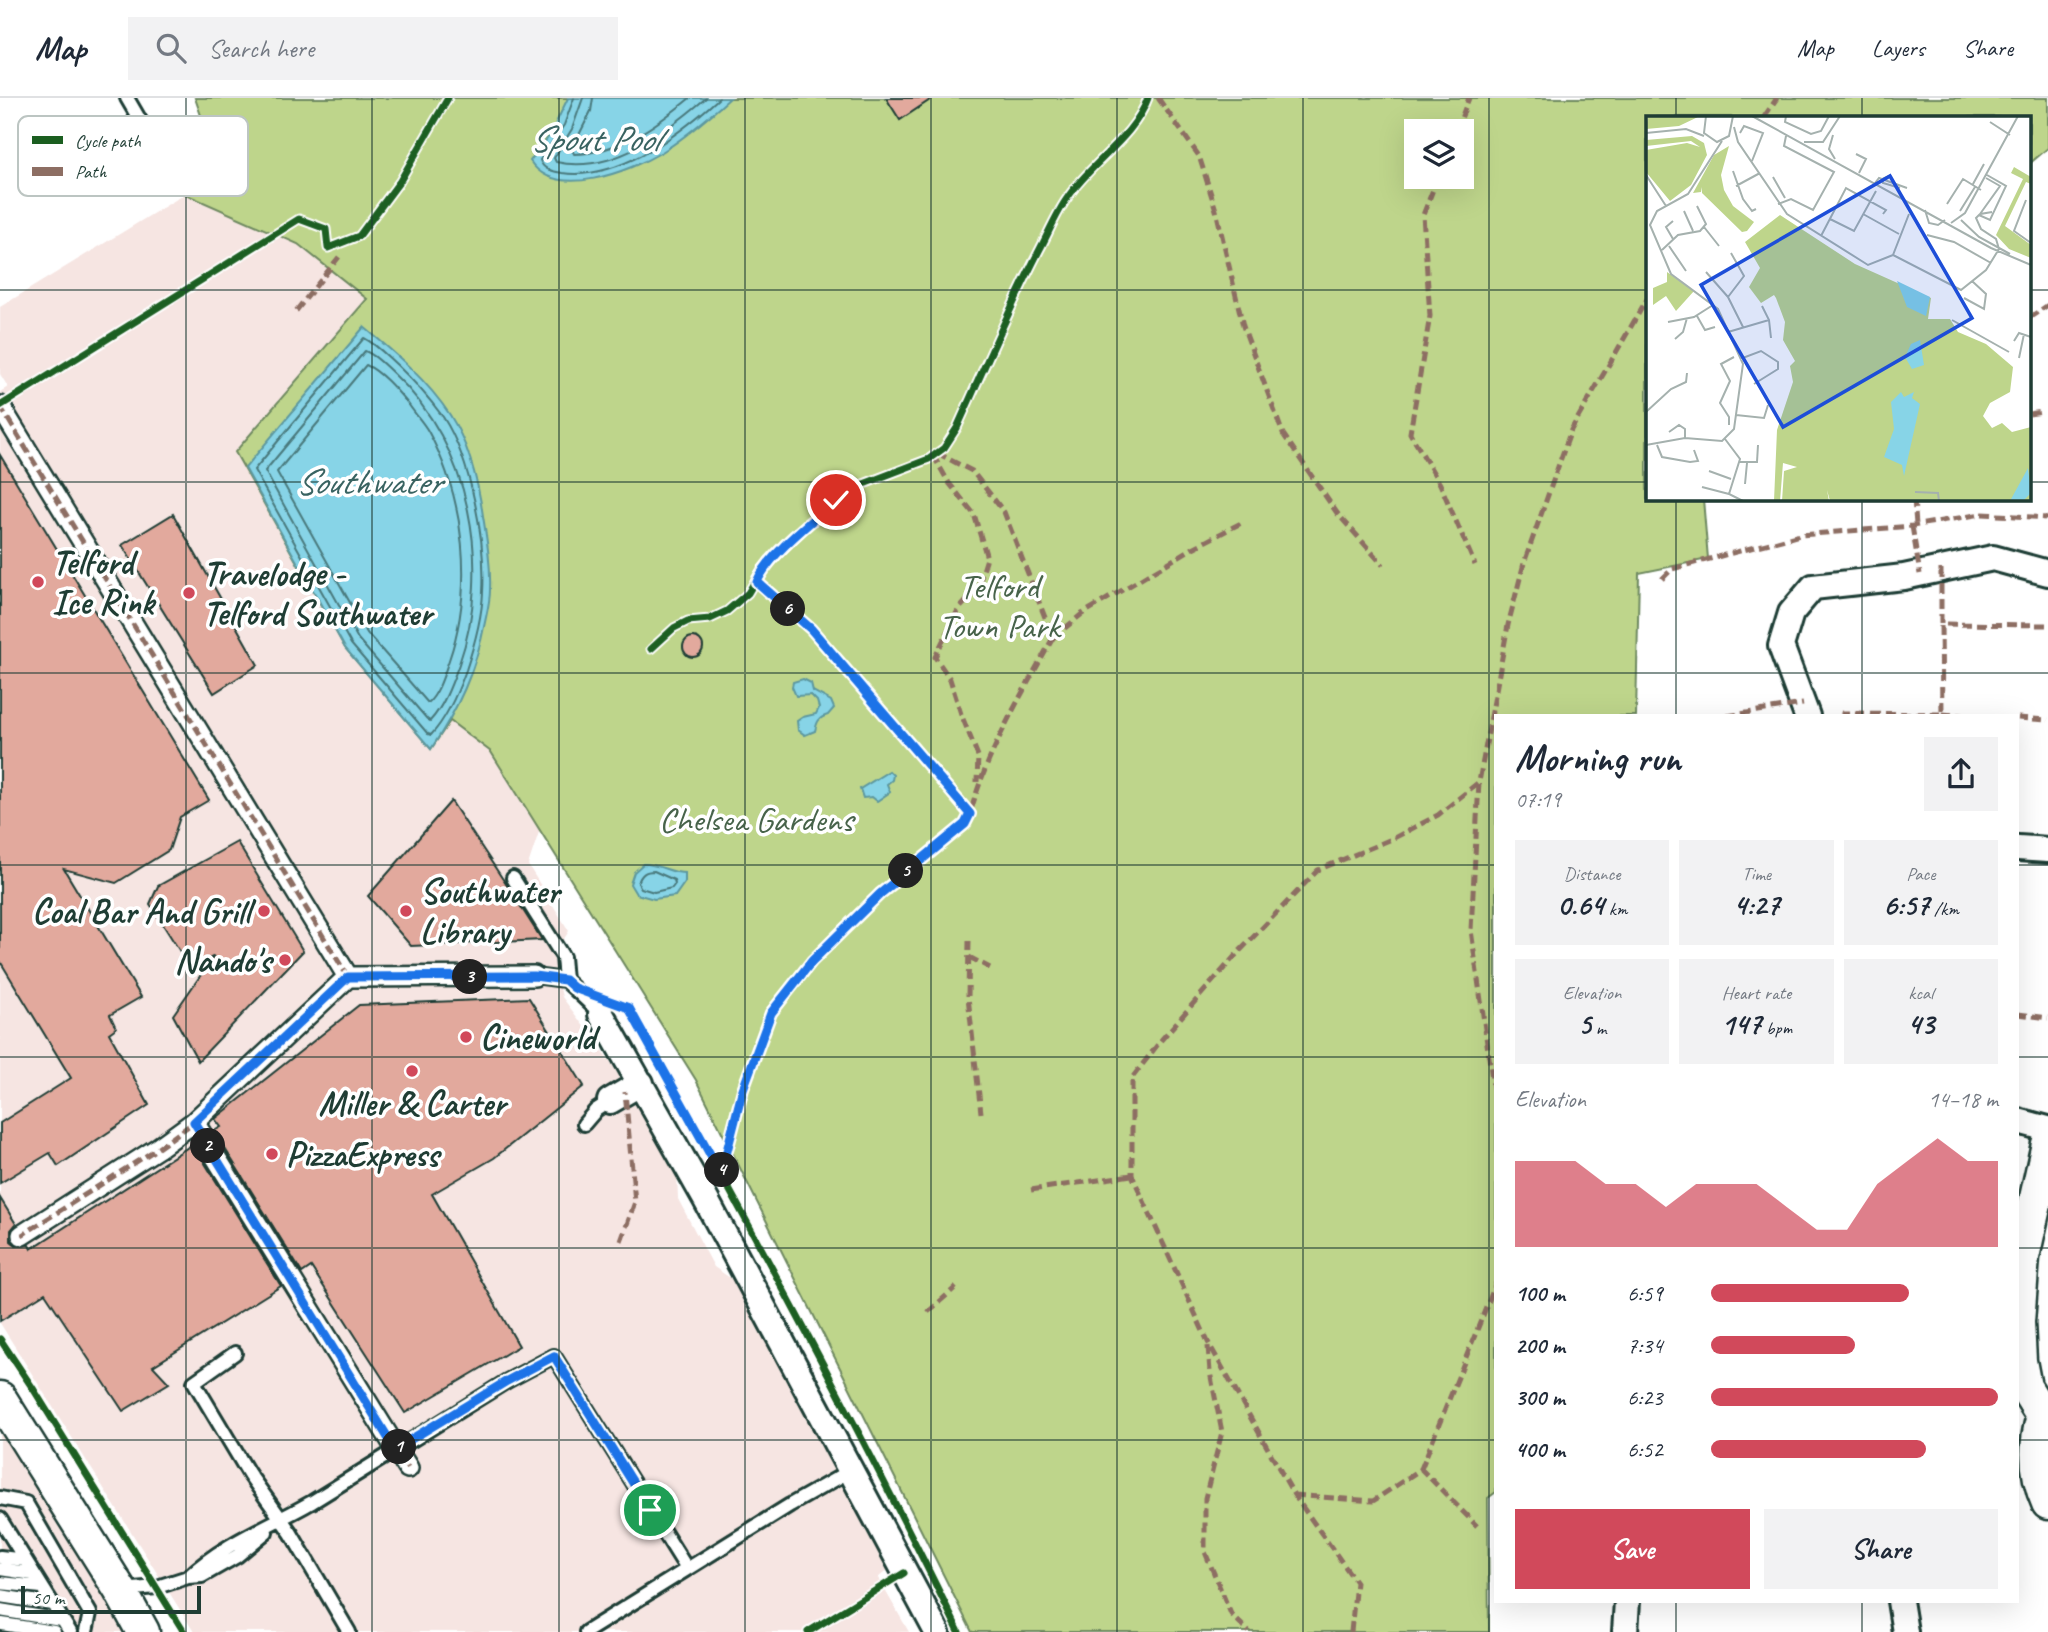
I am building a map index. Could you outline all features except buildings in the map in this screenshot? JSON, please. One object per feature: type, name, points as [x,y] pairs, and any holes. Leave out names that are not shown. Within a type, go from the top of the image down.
[{"type":"street","points":[[0,406],[348,977]]},
{"type":"street","points":[[1806,714],[1781,646],[1791,613],[1813,587],[1904,577],[1993,558],[2048,573]]},
{"type":"street","points":[[2019,848],[2048,850]]},
{"type":"street","points":[[22,1235],[194,1122],[348,977],[534,976]]},
{"type":"street","points":[[601,1014],[641,1083],[937,1632]]},
{"type":"street","points":[[610,1101],[641,1083]]},
{"type":"street","points":[[2019,1121],[2048,1129]]},
{"type":"street","points":[[194,1122],[408,1468]]},
{"type":"street","points":[[2019,1309],[2023,1257],[2048,1144]]},
{"type":"street","points":[[2019,1342],[2025,1387],[2045,1416],[2036,1440],[2038,1473],[2048,1503]]},
{"type":"street","points":[[0,1399],[120,1590],[143,1632]]},
{"type":"street","points":[[1625,1632],[1627,1603]]},
{"type":"street","points":[[1900,1603],[1905,1632]]},
{"type":"lane","points":[[127,98],[137,116]]},
{"type":"lane","points":[[513,878],[563,957],[565,980]]},
{"type":"lane","points":[[534,976],[565,980],[601,1014]]},
{"type":"lane","points":[[584,1124],[596,1110],[610,1101]]},
{"type":"lane","points":[[235,1353],[194,1382],[249,1475],[291,1533],[349,1632]]},
{"type":"lane","points":[[120,1590],[157,1587],[188,1577],[202,1576],[237,1556],[280,1520],[507,1381],[554,1356],[687,1569]]},
{"type":"lane","points":[[586,1632],[849,1471]]},
{"type":"lane","points":[[0,1498],[26,1503],[90,1613],[86,1632]]},
{"type":"lane","points":[[0,1519],[5,1534],[17,1547],[70,1632]]},
{"type":"lane","points":[[0,1544],[17,1547]]},
{"type":"lane","points":[[0,1557],[25,1560]]},
{"type":"lane","points":[[0,1569],[34,1574]]},
{"type":"lane","points":[[0,1583],[42,1587]]},
{"type":"lane","points":[[0,1596],[52,1604]]},
{"type":"lane","points":[[0,1610],[61,1620]]},
{"type":"lane","points":[[2,1624],[54,1632]]},
{"type":"shaded area","points":[[182,196],[190,196],[298,244],[367,299],[235,453],[431,749],[450,721],[492,752],[540,829],[528,865],[569,931],[553,956],[562,997],[612,1064],[677,1173],[678,1199],[714,1267],[736,1282],[864,1526],[890,1568],[878,1578],[909,1632],[194,1632],[0,1323],[0,392],[8,387],[0,374],[0,307]]},
{"type":"shaded area","points":[[0,1423],[5,1432],[125,1632],[0,1632]]},
{"type":"green space","name":"Telford Town Park","points":[[195,98],[2048,98],[2048,148],[2030,163],[2030,116],[1646,116],[1646,500],[1703,500],[1708,559],[1639,573],[1636,714],[1494,714],[1494,1494],[1488,1498],[1489,1632],[972,1632],[696,1080],[491,752],[450,721],[431,749],[345,648],[235,452],[367,299],[298,244],[190,196],[248,196],[248,116],[201,116]]},
{"type":"water","name":"Spout Pool","points":[[568,98],[730,98],[662,152],[613,174],[575,181],[557,179],[542,173],[530,161],[550,135]]},
{"type":"water","name":"Southwater","points":[[364,327],[421,379],[450,415],[467,451],[481,503],[490,571],[490,594],[481,640],[465,688],[431,749],[345,648],[245,468]]},
{"type":"water","points":[[803,679],[811,683],[813,691],[831,701],[834,708],[818,721],[815,731],[805,735],[798,730],[797,721],[816,714],[819,708],[811,695],[796,696],[793,682]]},
{"type":"water","points":[[889,771],[893,775],[887,784],[890,792],[877,801],[872,797],[863,798],[860,789]]},
{"type":"water","points":[[643,864],[685,873],[685,882],[675,896],[654,899],[636,894],[630,884],[634,872]]},
{"type":"marked path","points":[[1158,98],[1199,156],[1216,210],[1243,326],[1283,434],[1337,513],[1383,565]]},
{"type":"marked path","points":[[1461,119],[1469,98]]},
{"type":"marked path","points":[[1765,116],[1777,98]]},
{"type":"marked path","points":[[1433,189],[1423,215],[1430,316],[1410,433],[1440,484],[1475,565]]},
{"type":"marked path","points":[[296,311],[339,257]]},
{"type":"marked path","points":[[1494,1093],[1471,930],[1479,782],[1508,625],[1524,563],[1571,430],[1646,301]]},
{"type":"marked path","points":[[2030,317],[2048,305]]},
{"type":"marked path","points":[[0,406],[348,977],[194,1122],[22,1235]]},
{"type":"marked path","points":[[2030,414],[2042,412]]},
{"type":"marked path","points":[[937,453],[972,471],[1004,512],[1053,638],[995,746],[970,814]]},
{"type":"marked path","points":[[933,455],[949,483],[974,514],[987,558],[977,590],[958,610],[935,657],[950,679],[978,756],[977,782]]},
{"type":"marked path","points":[[1914,500],[1916,525]]},
{"type":"marked path","points":[[1662,579],[1672,569],[1800,535],[1912,526],[1982,514],[2048,518]]},
{"type":"marked path","points":[[1053,638],[1082,614],[1193,548],[1241,523]]},
{"type":"marked path","points":[[1912,526],[1920,574]]},
{"type":"marked path","points":[[1941,569],[1941,624],[2048,625]]},
{"type":"marked path","points":[[1941,624],[1942,714]]},
{"type":"marked path","points":[[1740,714],[1803,704]]},
{"type":"marked path","points":[[1843,714],[1942,714]]},
{"type":"marked path","points":[[2019,718],[2048,720]]},
{"type":"marked path","points":[[1351,1632],[1356,1582],[1294,1495],[1208,1342],[1132,1175],[1132,1078],[1162,1039],[1235,956],[1318,870],[1394,838],[1438,815],[1479,782]]},
{"type":"marked path","points":[[969,941],[968,997],[981,1113]]},
{"type":"marked path","points":[[969,957],[990,968]]},
{"type":"marked path","points":[[348,977],[534,976]]},
{"type":"marked path","points":[[2019,1014],[2048,1018]]},
{"type":"marked path","points":[[621,1241],[635,1202],[625,1092]]},
{"type":"marked path","points":[[194,1122],[408,1468]]},
{"type":"marked path","points":[[1031,1190],[1132,1175]]},
{"type":"marked path","points":[[928,1312],[956,1287]]},
{"type":"marked path","points":[[1421,1469],[1494,1288]]},
{"type":"marked path","points":[[1208,1346],[1210,1372],[1222,1432],[1205,1498],[1205,1552],[1231,1614],[1249,1632]]},
{"type":"marked path","points":[[1294,1495],[1373,1501],[1421,1469],[1477,1526]]},
{"type":"cycle path","points":[[0,406],[299,219],[326,229],[328,248],[359,236],[400,181],[448,98]]},
{"type":"cycle path","points":[[651,649],[674,628],[688,621],[710,619],[727,611],[748,593],[761,571],[836,500],[861,485],[929,459],[944,448],[957,428],[1018,293],[1060,209],[1078,184],[1133,126],[1148,98]]},
{"type":"cycle path","points":[[721,1174],[743,1089],[770,1013],[812,961],[880,893],[965,824],[970,814],[811,629],[757,582]]},
{"type":"cycle path","points":[[574,988],[629,1008],[799,1318],[959,1632]]},
{"type":"cycle path","points":[[0,1339],[184,1632]]},
{"type":"cycle path","points":[[808,1632],[904,1573]]},
{"type":"place","name":"Telford Ice Rink","points":[[38,582]]},
{"type":"place","name":"Travelodge - Telford Southwater","points":[[189,593]]},
{"type":"place","name":"Coal Bar And Grill","points":[[264,911]]},
{"type":"place","name":"Southwater Library","points":[[406,911]]},
{"type":"place","name":"Nando's","points":[[285,960]]},
{"type":"place","name":"Cineworld","points":[[466,1037]]},
{"type":"place","name":"Miller & Carter","points":[[412,1071]]},
{"type":"place","name":"PizzaExpress","points":[[272,1154]]},
{"type":"route","points":[[650,1510],[554,1356],[507,1381],[395,1449],[194,1122],[348,977],[534,976],[565,980],[574,988],[629,1008],[721,1174],[743,1089],[771,1013],[812,961],[880,894],[965,824],[970,814],[811,629],[757,582],[761,572],[836,500]]},
{"type":"park label","name":"Chelsea Gardens","points":[[756,819]]}]
